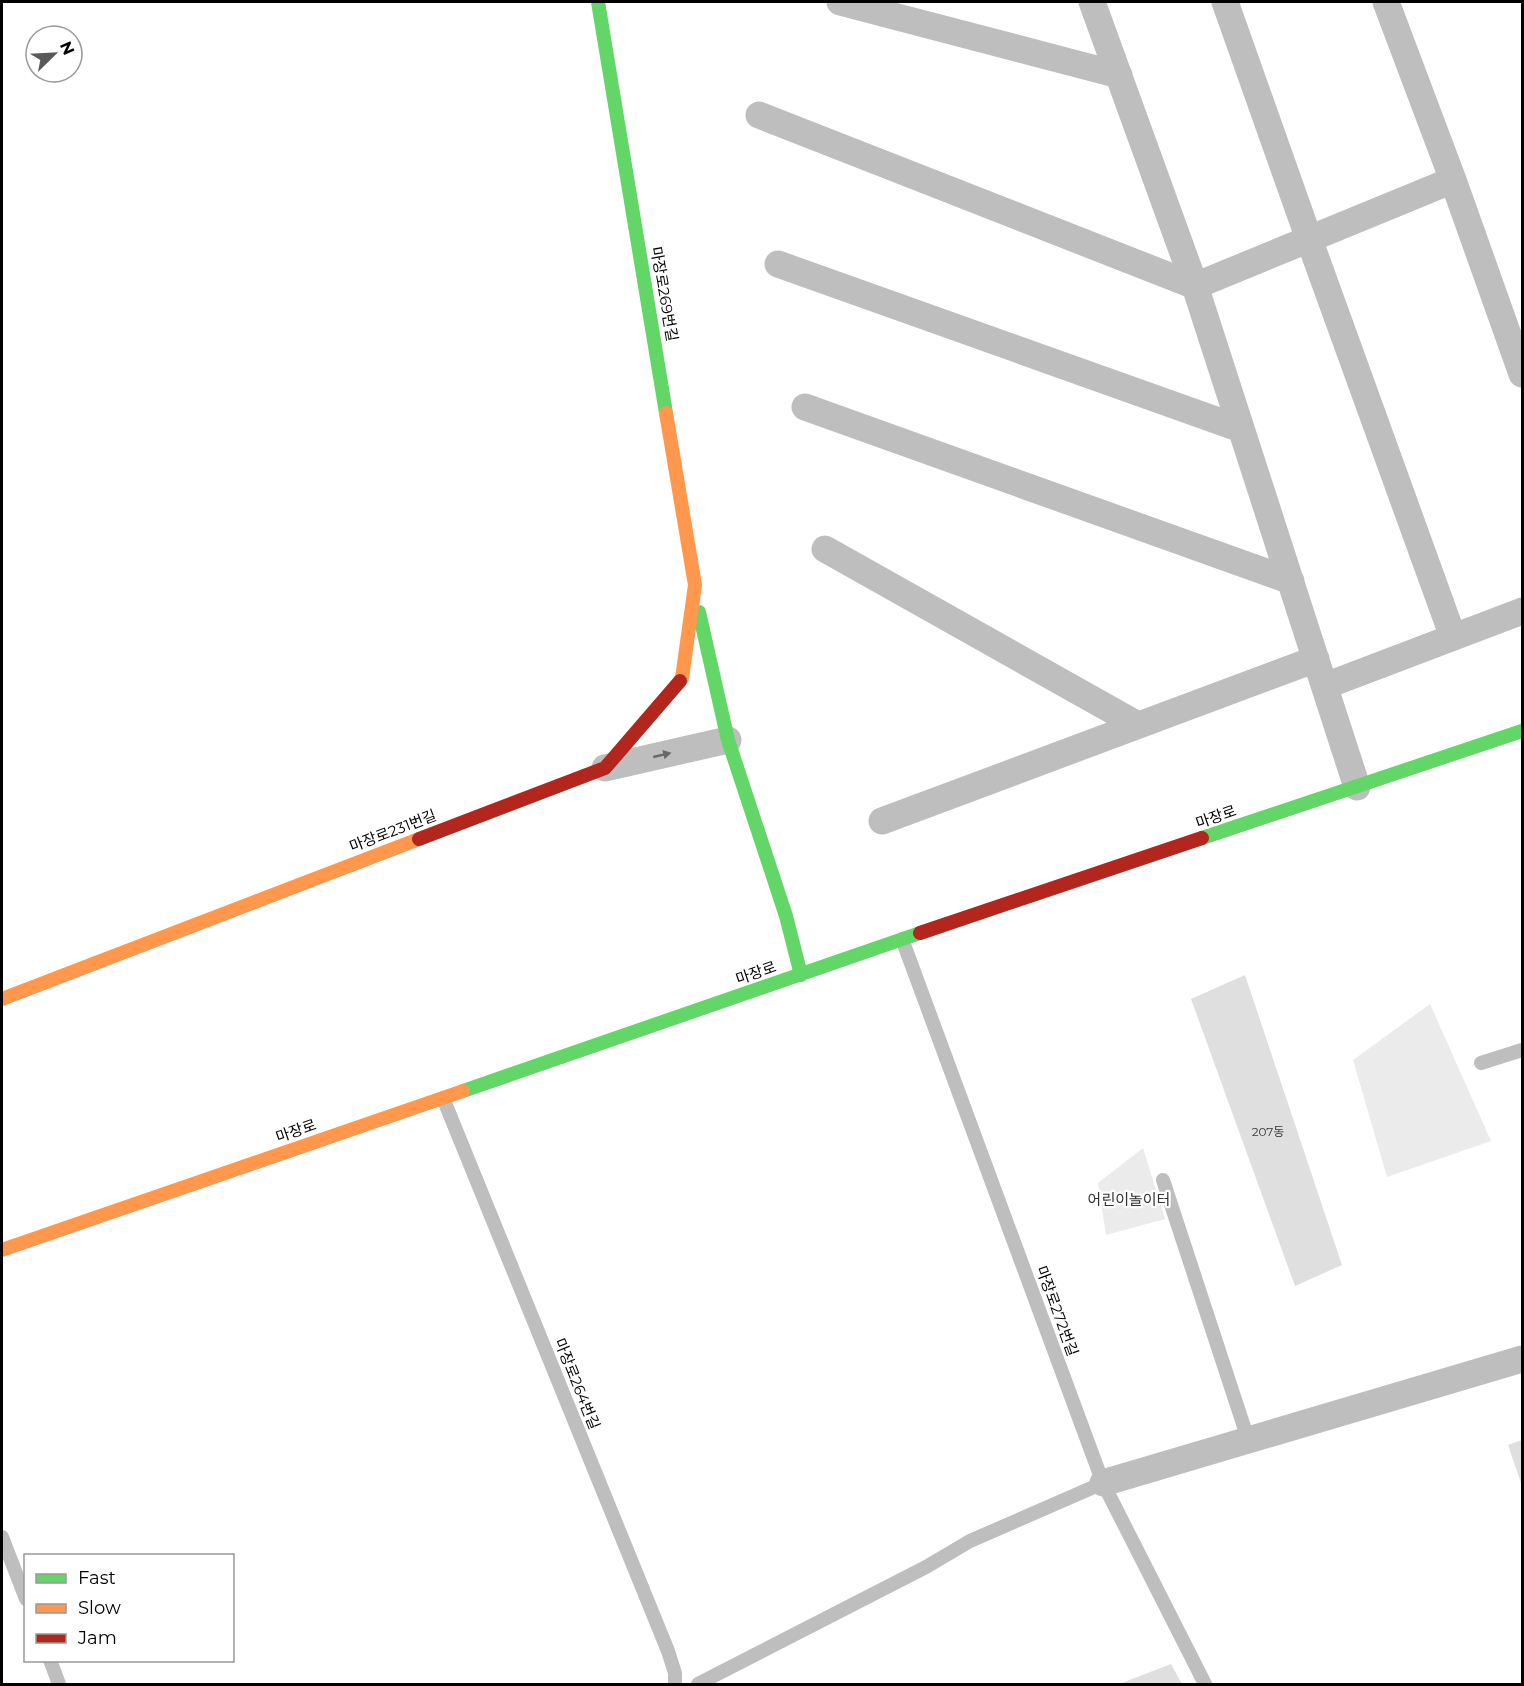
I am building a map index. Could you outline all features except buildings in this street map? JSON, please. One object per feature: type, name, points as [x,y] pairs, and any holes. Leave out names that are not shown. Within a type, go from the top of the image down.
[{"type":"main road","name":"마장로269번길","points":[[598,2],[671,430],[695,585],[694,593]]},
{"type":"main road","points":[[694,593],[728,740],[786,916],[801,975]]},
{"type":"main road","name":"마장로231번길","points":[[2,999],[604,768],[682,678],[694,593]]},
{"type":"main road","name":"마장로","points":[[2,1250],[902,939],[1522,731]]},
{"type":"street","points":[[840,2],[1119,75]]},
{"type":"street","points":[[1092,2],[1195,286],[1357,787]]},
{"type":"street","points":[[1225,2],[1453,637]]},
{"type":"street","points":[[1386,2],[1453,180],[1513,318],[1522,374]]},
{"type":"street","points":[[759,115],[1195,286],[1453,180]]},
{"type":"street","points":[[778,264],[1241,429]]},
{"type":"street","points":[[806,407],[1291,581]]},
{"type":"street","points":[[825,549],[1138,725]]},
{"type":"street","points":[[1325,686],[1522,611]]},
{"type":"street","points":[[882,821],[1316,659]]},
{"type":"street","points":[[604,768],[728,740]]},
{"type":"street","points":[[1103,1483],[1522,1359]]},
{"type":"lane","name":"마장로272번길","points":[[902,939],[1103,1483],[1205,1684]]},
{"type":"lane","points":[[1481,1063],[1522,1050]]},
{"type":"lane","name":"마장로264번길","points":[[443,1098],[668,1651],[675,1673],[675,1684]]},
{"type":"lane","points":[[1163,1180],[1248,1439]]},
{"type":"lane","points":[[698,1684],[926,1567],[970,1541],[1103,1483]]},
{"type":"lane","points":[[2,1538],[24,1594]]},
{"type":"lane","points":[[51,1662],[59,1684]]},
{"type":"green space","points":[[1430,1004],[1491,1141],[1387,1177],[1353,1060]]},
{"type":"green space","name":"어린이놀이터","points":[[1143,1148],[1165,1219],[1106,1235],[1098,1183]]},
{"type":"traffic: fast","points":[[598,2],[666,413]]},
{"type":"traffic: fast","points":[[699,612],[728,740],[786,916],[801,975]]},
{"type":"traffic: fast","points":[[1202,838],[1522,731]]},
{"type":"traffic: fast","points":[[463,1091],[920,933]]},
{"type":"traffic: slow","points":[[666,413],[695,585],[680,681]]},
{"type":"traffic: slow","points":[[2,999],[419,839]]},
{"type":"traffic: slow","points":[[2,1250],[463,1091]]},
{"type":"traffic: jam","points":[[419,839],[605,768],[680,681]]},
{"type":"traffic: jam","points":[[920,933],[1202,838]]}]
